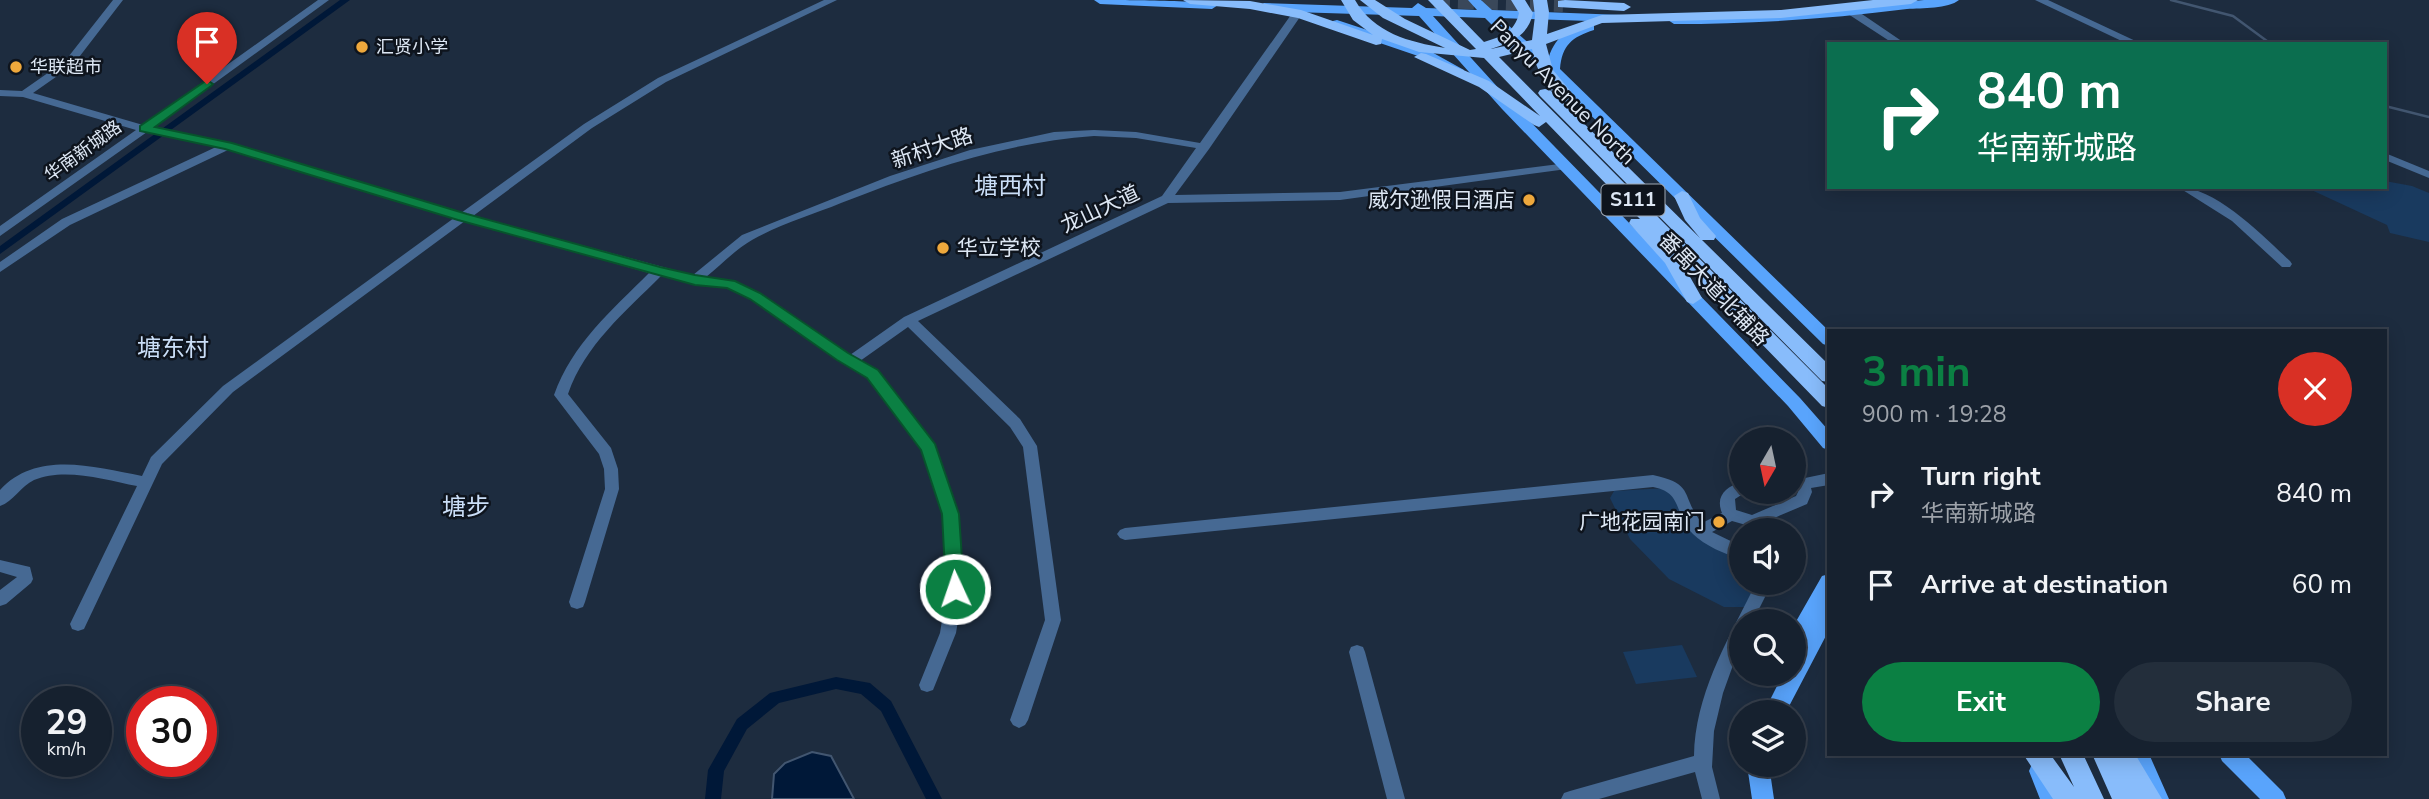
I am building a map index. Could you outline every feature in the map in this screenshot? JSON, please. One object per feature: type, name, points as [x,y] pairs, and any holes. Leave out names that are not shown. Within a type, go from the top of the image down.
[{"type":"highway","points":[[1190,0],[1279,9],[1334,24],[1466,75],[1539,122]]},
{"type":"highway","points":[[1204,0],[1317,9],[1435,44],[1466,47],[1505,41],[1522,29],[1526,13],[1518,0]]},
{"type":"highway","points":[[1348,0],[1363,23],[1381,34],[1427,50],[1471,54],[1512,51],[1574,26],[1602,19],[1781,14],[1912,0]]},
{"type":"highway","points":[[1367,0],[1382,12],[1444,40],[1472,58],[1539,122],[1672,260],[1693,298]]},
{"type":"highway","name":"Panyu Avenue North","points":[[1451,0],[1827,374]]},
{"type":"highway","points":[[1540,0],[1543,13],[1538,50],[1544,71],[1793,321],[1827,374]]},
{"type":"highway","points":[[1563,5],[1667,8],[1850,6]]},
{"type":"highway","name":"Panyu Avenue North","points":[[1429,6],[1827,399]]},
{"type":"highway","points":[[1682,196],[1693,220]]},
{"type":"highway","points":[[2036,756],[2068,799]]},
{"type":"highway","points":[[2072,756],[2092,799]]},
{"type":"highway","points":[[2105,756],[2124,799]]},
{"type":"highway","points":[[2122,756],[2150,799]]},
{"type":"main road","points":[[1100,0],[1254,7],[1429,6],[1489,15],[1732,21]]},
{"type":"main road","points":[[1411,0],[1429,6],[1507,106]]},
{"type":"main road","points":[[1474,0],[1553,70],[1827,338]]},
{"type":"main road","points":[[1546,0],[1557,13],[1573,17]]},
{"type":"main road","points":[[1553,70],[1554,53],[1559,44],[1569,34],[1593,26],[1632,21],[1732,21],[1850,6],[1953,0]]},
{"type":"main road","points":[[1303,7],[1435,58],[1507,106]]},
{"type":"main road","name":"番禺大道北辅路","points":[[1507,106],[1794,402],[1827,441]]},
{"type":"main road","points":[[1806,622],[1827,585]]},
{"type":"main road","points":[[1806,651],[1827,614]]},
{"type":"main road","points":[[2035,756],[2051,799]]},
{"type":"main road","points":[[2139,756],[2158,799]]},
{"type":"main road","points":[[2232,756],[2275,799]]},
{"type":"main road","points":[[1760,777],[1763,799]]},
{"type":"street","points":[[24,94],[69,62],[118,0]]},
{"type":"street","name":"华南新城路","points":[[146,129],[317,0]]},
{"type":"street","name":"华南新城路","points":[[0,226],[146,129],[324,0]]},
{"type":"street","points":[[78,624],[156,461],[166,448],[228,389],[588,126],[662,80],[832,0]]},
{"type":"street","points":[[2040,0],[2133,42]]},
{"type":"street","points":[[1850,6],[1899,42]]},
{"type":"street","name":"龙山大道","points":[[850,361],[909,320],[1167,200],[1303,7]]},
{"type":"street","points":[[0,93],[24,94],[146,129],[228,146],[463,217],[658,271],[695,280],[730,284],[755,296],[873,374],[929,448],[950,514],[955,589],[948,633],[926,685]]},
{"type":"street","name":"新村大路","points":[[695,280],[746,238],[779,223],[984,150],[1091,133],[1155,138],[1205,147]]},
{"type":"street","points":[[0,268],[66,222],[228,146]]},
{"type":"street","points":[[2387,157],[2429,175]]},
{"type":"street","points":[[1167,200],[1340,196],[1567,166]]},
{"type":"street","points":[[2186,189],[2236,218],[2286,264]]},
{"type":"street","name":"华南新城路","points":[[0,232],[42,200]]},
{"type":"street","points":[[577,602],[612,489],[611,468],[606,452],[561,395],[564,382],[591,340],[658,271]]},
{"type":"street","points":[[909,320],[1015,423],[1030,446],[1053,621],[1019,720]]},
{"type":"street","points":[[0,500],[24,478],[41,470],[59,469],[146,482]]},
{"type":"street","points":[[1806,481],[1827,478]]},
{"type":"street","points":[[1125,534],[1653,481],[1670,483],[1682,493],[1692,524],[1706,537],[1729,548]]},
{"type":"street","points":[[1729,494],[1726,499],[1727,508],[1731,515],[1743,520],[1761,520],[1794,504]]},
{"type":"street","points":[[1700,531],[1731,515]]},
{"type":"street","points":[[0,566],[24,571],[25,579],[0,599]]},
{"type":"street","points":[[1357,652],[1396,799]]},
{"type":"street","points":[[1711,799],[1702,762],[1707,716],[1729,652]]},
{"type":"street","points":[[1570,799],[1702,762]]},
{"type":"shaded area","points":[[2387,181],[2412,186],[2429,193],[2429,242],[2390,233],[2387,225],[2309,189],[2387,189]]},
{"type":"shaded area","points":[[1667,488],[1678,497],[1688,527],[1729,552],[1729,595],[1751,595],[1745,607],[1724,607],[1669,579],[1630,539],[1610,498],[1614,491]]},
{"type":"shaded area","points":[[1682,645],[1697,677],[1636,684],[1623,652]]},
{"type":"shaded area","points":[[812,752],[831,756],[854,799],[772,799],[774,774],[785,763]]},
{"type":"waterway","points":[[0,251],[346,0]]},
{"type":"waterway","points":[[2171,0],[2233,16],[2268,42]]},
{"type":"waterway","points":[[2387,106],[2429,117]]},
{"type":"waterway","points":[[713,799],[716,770],[742,724],[775,698],[836,683],[865,688],[886,706],[934,799]]},
{"type":"tunnel","points":[[1434,0],[1563,4]]},
{"type":"place","name":"汇贤小学","points":[[362,47]]},
{"type":"place","name":"华联超市","points":[[16,67]]},
{"type":"place","name":"威尔逊假日酒店","points":[[1529,200]]},
{"type":"place","name":"华立学校","points":[[943,248]]},
{"type":"place","name":"广地花园南门","points":[[1719,522]]},
{"type":"district","name":"塘西村","points":[[1010,186]]},
{"type":"district","name":"塘东村","points":[[173,348]]},
{"type":"district","name":"塘步","points":[[466,507]]},
{"type":"route","points":[[207,84],[145,128],[228,146],[463,217],[658,271],[695,280],[730,284],[755,296],[842,357],[873,374],[929,448],[950,514],[955,589]]}]
